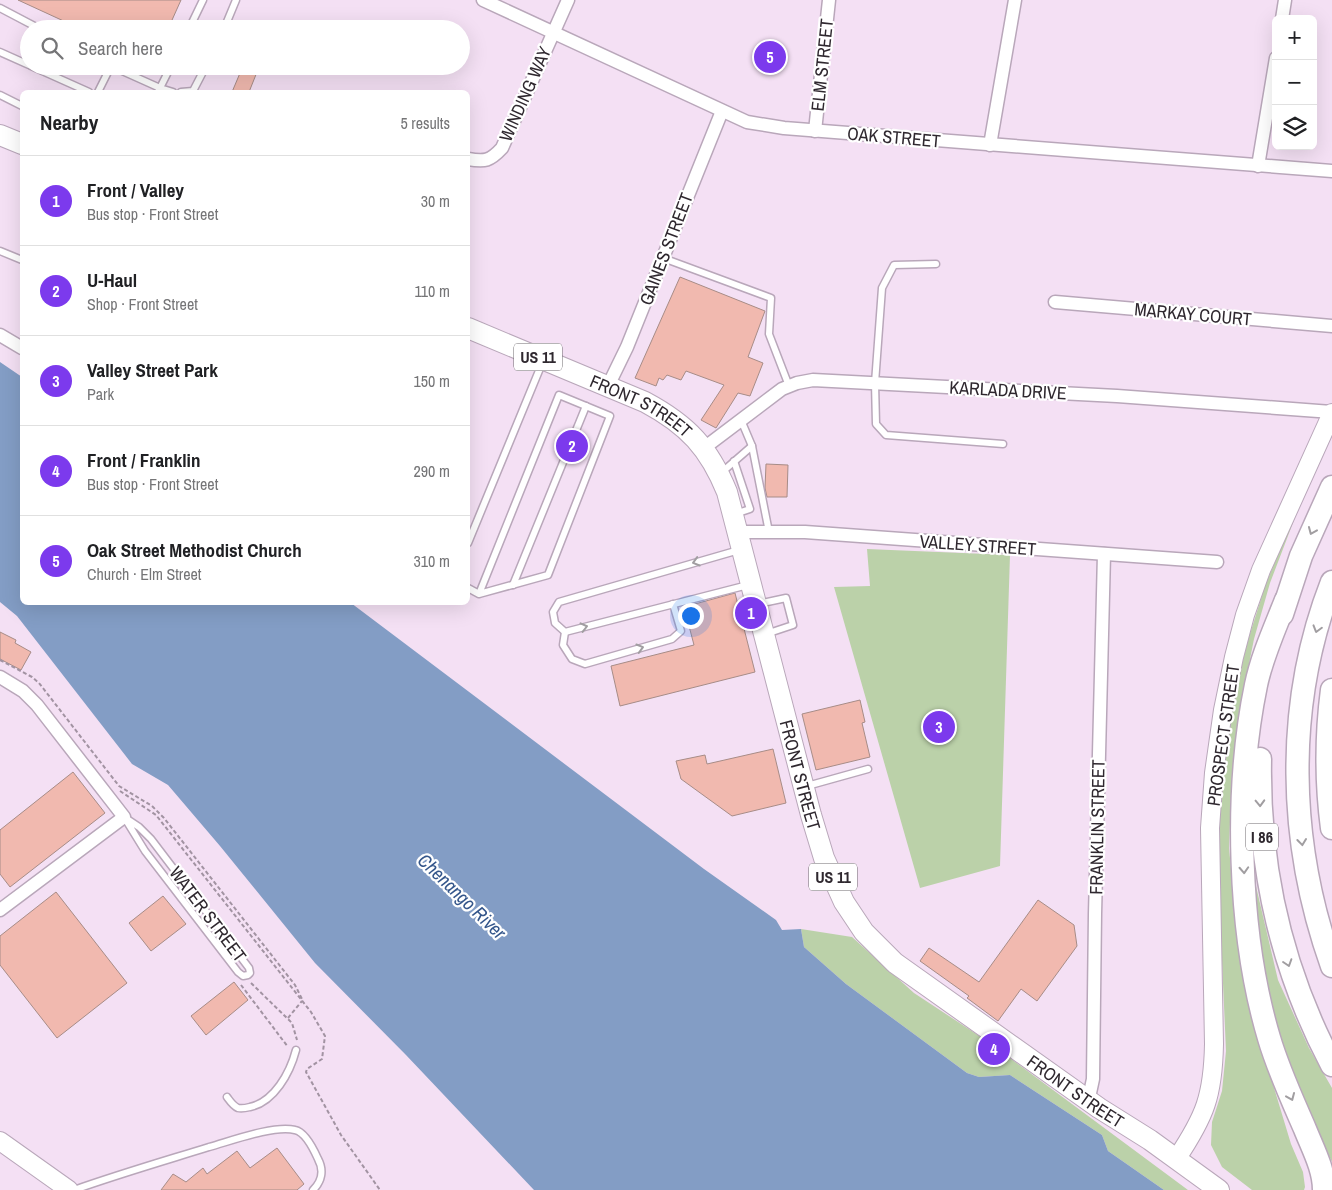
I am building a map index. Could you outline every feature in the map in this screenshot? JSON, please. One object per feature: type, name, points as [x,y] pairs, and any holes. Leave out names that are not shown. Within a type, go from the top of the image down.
[{"type":"highway","name":"I 86","points":[[1332,487],[1301,556],[1274,644],[1263,710],[1260,766],[1261,828],[1269,888],[1281,939],[1304,1005],[1332,1065]]},
{"type":"highway","points":[[1332,582],[1315,635],[1305,681],[1299,724],[1297,780],[1299,820],[1308,881],[1321,934],[1332,966]]},
{"type":"highway","points":[[1286,600],[1263,660],[1252,712],[1244,792],[1242,836],[1244,876],[1251,954],[1265,1025],[1279,1066],[1318,1160],[1324,1190]]},
{"type":"highway","points":[[1332,690],[1328,728],[1328,764],[1332,828]]},
{"type":"main road","points":[[0,135],[20,143]]},
{"type":"main road","name":"FRONT STREET","points":[[470,329],[608,386],[661,411],[686,429],[727,468],[741,526],[751,584],[824,858],[844,902],[864,932],[895,963],[1086,1099],[1177,1158],[1219,1190]]},
{"type":"street","name":"OAK STREET","points":[[483,0],[747,122],[815,131],[1332,171]]},
{"type":"street","name":"WINDING WAY","points":[[470,159],[481,161],[492,158],[502,148],[568,0]]},
{"type":"street","name":"ELM STREET","points":[[815,131],[829,0]]},
{"type":"street","points":[[990,144],[1014,0]]},
{"type":"street","points":[[1283,15],[1286,0]]},
{"type":"street","points":[[1258,166],[1276,60]]},
{"type":"street","name":"GAINES STREET","points":[[608,386],[628,347],[722,111]]},
{"type":"street","name":"MARKAY COURT","points":[[1055,302],[1332,326]]},
{"type":"street","points":[[0,335],[20,347]]},
{"type":"street","name":"KARLADA DRIVE","points":[[704,448],[782,389],[797,383],[813,380],[1117,396],[1332,413]]},
{"type":"street","name":"PROSPECT STREET","points":[[1177,1158],[1195,1131],[1201,1118],[1210,1092],[1212,1078],[1214,1044],[1210,828],[1214,772],[1226,693],[1246,615],[1261,570],[1332,413]]},
{"type":"street","name":"VALLEY STREET","points":[[741,526],[769,532],[805,532],[1217,562]]},
{"type":"street","name":"FRANKLIN STREET","points":[[1086,1099],[1090,1093],[1093,1078],[1104,554]]},
{"type":"street","name":"WATER STREET","points":[[0,677],[23,690],[37,705],[124,817]]},
{"type":"street","points":[[2,904],[124,817]]},
{"type":"street","points":[[0,1141],[69,1190]]},
{"type":"lane","points":[[193,20],[203,0]]},
{"type":"lane","points":[[228,20],[236,0]]},
{"type":"lane","points":[[0,8],[23,20]]},
{"type":"lane","points":[[0,52],[20,61]]},
{"type":"lane","points":[[50,75],[84,90]]},
{"type":"lane","points":[[99,90],[106,75]]},
{"type":"lane","points":[[129,75],[159,90],[166,75]]},
{"type":"lane","points":[[194,90],[201,75]]},
{"type":"lane","points":[[0,95],[20,105]]},
{"type":"lane","points":[[0,251],[20,259]]},
{"type":"lane","points":[[663,258],[771,298],[769,334],[789,386]]},
{"type":"lane","points":[[936,264],[894,264],[882,288],[875,383],[876,424],[886,435],[1003,444]]},
{"type":"lane","points":[[470,537],[543,360]]},
{"type":"lane","points":[[470,589],[479,594],[548,575],[610,416],[559,395],[479,594]]},
{"type":"lane","points":[[513,585],[586,406]]},
{"type":"lane","points":[[741,420],[752,446],[769,532]]},
{"type":"lane","points":[[727,468],[752,446]]},
{"type":"lane","points":[[565,632],[555,623],[553,612],[559,602],[741,526],[764,505]]},
{"type":"lane","points":[[565,632],[751,584]]},
{"type":"lane","points":[[757,604],[786,598],[793,625],[764,634]]},
{"type":"lane","points":[[565,632],[563,645],[572,658],[585,664],[672,639],[680,631],[673,604]]},
{"type":"lane","points":[[804,787],[868,768]]},
{"type":"lane","name":"WATER STREET","points":[[124,817],[151,838],[249,968],[250,973],[246,976],[241,975],[233,966],[145,851],[124,817]]},
{"type":"lane","points":[[227,1098],[233,1105],[240,1108],[259,1105],[264,1102],[272,1095],[284,1077],[296,1050]]},
{"type":"lane","points":[[74,1190],[133,1169],[249,1135],[285,1129],[294,1129],[303,1135],[319,1160],[322,1174],[320,1182],[313,1190]]},
{"type":"path","points":[[0,660],[32,677],[39,683],[119,786],[149,804],[164,818],[295,985],[302,1001]]},
{"type":"path","points":[[0,664],[37,686],[97,764]]},
{"type":"path","points":[[114,787],[156,815],[311,1012],[325,1036],[322,1058],[307,1069],[306,1072],[341,1135],[380,1190]]},
{"type":"path","points":[[246,976],[254,987],[288,1018],[296,1033],[296,1050],[286,1046],[275,1030]]},
{"type":"path","points":[[288,1018],[302,1001]]},
{"type":"green space","points":[[1304,494],[1270,583],[1254,639],[1232,771],[1229,848],[1236,921],[1252,1015],[1291,1144],[1303,1172],[1305,1187],[1304,1190],[1252,1190],[1222,1167],[1211,1145],[1212,1122],[1222,1091],[1226,1051],[1217,847],[1221,769],[1237,684],[1249,637],[1266,583]]},
{"type":"green space","points":[[867,549],[1010,555],[1000,866],[920,888],[834,587],[870,586]]},
{"type":"green space","points":[[1252,878],[1255,882],[1278,980],[1309,1048],[1332,1088],[1332,1162],[1280,1051],[1267,1014]]},
{"type":"green space","points":[[801,929],[852,937],[914,993],[987,1041],[1188,1190],[1164,1190],[1108,1151],[1102,1135],[1010,1075],[979,1077],[967,1073],[846,984],[804,947]]},
{"type":"water","name":"Chenango River","points":[[0,362],[20,376],[20,605],[354,605],[704,869],[776,920],[782,930],[801,929],[804,947],[846,984],[967,1073],[979,1077],[1010,1075],[1102,1135],[1108,1151],[1164,1190],[534,1190],[406,1055],[315,963],[168,785],[132,764],[17,616],[0,602]]},
{"type":"building","points":[[18,0],[181,0],[172,20],[61,20]]},
{"type":"building","points":[[239,75],[256,75],[250,90],[233,90]]},
{"type":"building","points":[[680,277],[765,311],[748,357],[763,363],[750,396],[738,393],[716,428],[701,420],[724,385],[686,371],[681,380],[667,375],[663,380],[659,378],[656,386],[635,378]]},
{"type":"building","points":[[766,464],[788,465],[787,497],[767,497],[765,488]]},
{"type":"building","points":[[735,593],[755,672],[620,706],[611,666],[694,645],[684,607]]},
{"type":"building","points":[[0,632],[16,640],[15,643],[31,652],[21,670],[0,659]]},
{"type":"building","points":[[860,700],[865,722],[862,723],[870,757],[816,770],[802,714]]},
{"type":"building","points":[[773,749],[786,803],[732,816],[681,779],[676,761],[705,755],[707,764]]},
{"type":"building","points":[[73,772],[105,813],[10,887],[0,874],[0,830]]},
{"type":"building","points":[[56,892],[127,983],[57,1038],[0,965],[0,936]]},
{"type":"building","points":[[163,896],[186,924],[151,951],[129,923]]},
{"type":"building","points":[[1038,900],[1074,925],[1077,946],[1037,1001],[1021,989],[998,1021],[967,998],[969,996],[920,961],[929,948],[979,982]]},
{"type":"building","points":[[234,982],[248,1000],[206,1035],[191,1016]]},
{"type":"building","points":[[277,1148],[304,1184],[297,1190],[161,1190],[173,1174],[186,1182],[203,1168],[207,1174],[237,1151],[250,1168]]},
{"type":"place","name":"Oak Street Methodist Church","points":[[770,57]]},
{"type":"place","name":"U-Haul","points":[[572,446]]},
{"type":"place","name":"Front / Valley","points":[[751,613]]},
{"type":"place","name":"Valley Street Park","points":[[939,727]]},
{"type":"place","name":"Front / Franklin","points":[[994,1049]]}]
